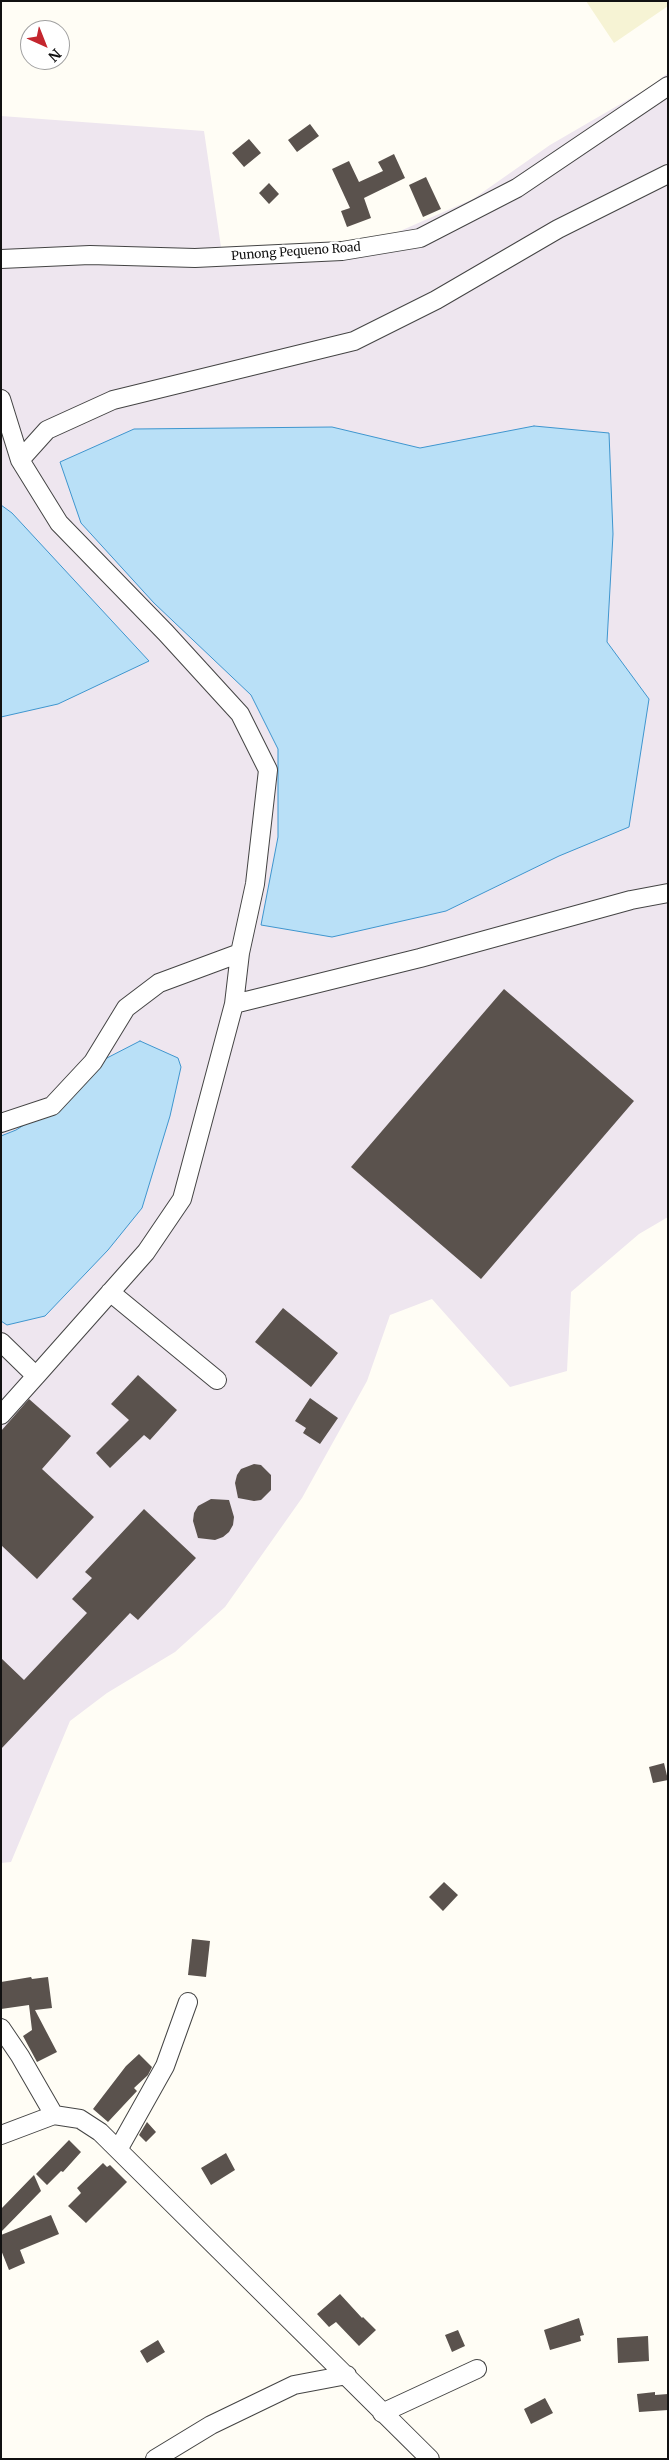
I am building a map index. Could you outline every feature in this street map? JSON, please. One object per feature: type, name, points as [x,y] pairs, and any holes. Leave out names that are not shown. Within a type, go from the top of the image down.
[{"type":"street","name":"Punong Pequeno Road","points":[[1,259],[90,255],[215,257],[342,250],[420,238],[517,188],[668,86]]},
{"type":"street","points":[[20,460],[47,430],[113,400],[354,341],[436,300],[558,229],[668,174]]},
{"type":"street","points":[[1,399],[20,460],[59,523],[166,633],[240,714],[268,770],[255,884],[240,953],[234,1004],[182,1199],[146,1252],[1,1415]]},
{"type":"street","points":[[234,1004],[420,958],[631,900],[668,893]]},
{"type":"street","points":[[1,1123],[52,1106],[93,1062],[126,1008],[159,983],[240,953]]},
{"type":"street","points":[[110,1292],[218,1380]]},
{"type":"street","points":[[1,1342],[36,1376]]},
{"type":"street","points":[[119,2148],[165,2066],[188,2002]]},
{"type":"street","points":[[1,2028],[20,2056],[54,2115]]},
{"type":"street","points":[[1,2135],[54,2115],[80,2119],[100,2132],[119,2148],[430,2459]]},
{"type":"street","points":[[382,2413],[477,2369]]},
{"type":"street","points":[[155,2459],[211,2425],[294,2385],[347,2375]]},
{"type":"shaded area","points":[[586,1],[668,1],[668,6],[614,43]]},
{"type":"shaded area","points":[[668,73],[668,1217],[639,1234],[571,1292],[567,1371],[510,1387],[432,1299],[390,1315],[367,1381],[302,1498],[225,1607],[175,1652],[107,1693],[70,1721],[11,1862],[1,1863],[1,116],[204,131],[221,247],[344,245],[391,235],[473,199],[550,145],[648,88]]},
{"type":"water","points":[[534,426],[609,433],[613,534],[607,642],[649,699],[629,827],[559,856],[446,911],[332,937],[261,925],[278,837],[278,749],[251,695],[154,603],[81,523],[60,462],[134,429],[332,427],[420,448]]},
{"type":"water","points":[[1,505],[12,513],[149,661],[58,704],[1,717]]},
{"type":"water","points":[[140,1041],[178,1058],[181,1067],[170,1116],[142,1208],[108,1250],[45,1316],[7,1325],[1,1321],[1,1136],[16,1130],[62,1101],[105,1059]]},
{"type":"building","points":[[310,124],[319,136],[297,152],[288,140]]},
{"type":"building","points":[[249,139],[261,153],[244,167],[232,153]]},
{"type":"building","points":[[394,154],[405,178],[364,198],[371,218],[347,227],[341,211],[350,208],[332,169],[349,161],[359,182],[383,171],[378,162]]},
{"type":"building","points":[[426,177],[441,209],[423,217],[409,185]]},
{"type":"building","points":[[269,183],[279,194],[269,204],[259,193]]},
{"type":"building","points":[[504,989],[634,1101],[481,1279],[351,1167]]},
{"type":"building","points":[[283,1308],[338,1353],[311,1387],[255,1342]]},
{"type":"building","points":[[138,1375],[177,1410],[150,1440],[144,1435],[110,1468],[96,1453],[129,1420],[111,1404]]},
{"type":"building","points":[[310,1398],[338,1418],[320,1444],[303,1433],[306,1428],[295,1421]]},
{"type":"building","points":[[29,1399],[71,1436],[42,1469],[94,1517],[37,1579],[1,1545],[1,1431]]},
{"type":"building","points":[[254,1464],[261,1465],[271,1475],[271,1490],[261,1500],[254,1501],[238,1498],[235,1483],[237,1475],[241,1469]]},
{"type":"building","points":[[211,1499],[229,1500],[234,1517],[233,1525],[229,1532],[215,1540],[198,1538],[193,1521],[194,1513],[198,1506]]},
{"type":"building","points":[[144,1509],[196,1558],[138,1620],[130,1613],[1,1749],[1,1658],[24,1680],[87,1613],[72,1599],[92,1578],[85,1572]]},
{"type":"building","points":[[664,1763],[668,1780],[653,1783],[649,1767]]},
{"type":"building","points":[[444,1882],[458,1895],[443,1911],[429,1897]]},
{"type":"building","points":[[192,1939],[210,1941],[206,1977],[188,1975]]},
{"type":"building","points":[[31,1977],[32,1979],[48,1977],[52,2008],[35,2010],[57,2052],[37,2062],[23,2036],[32,2030],[29,2005],[1,2009],[1,1982]]},
{"type":"building","points":[[139,2054],[152,2067],[148,2075],[134,2088],[137,2091],[108,2122],[93,2109],[126,2066]]},
{"type":"building","points":[[147,2122],[156,2132],[146,2142],[139,2135]]},
{"type":"building","points":[[69,2140],[81,2152],[63,2172],[61,2171],[47,2185],[36,2174]]},
{"type":"building","points":[[226,2153],[235,2170],[211,2185],[201,2168]]},
{"type":"building","points":[[103,2163],[107,2167],[110,2165],[127,2182],[86,2223],[68,2206],[81,2193],[77,2188]]},
{"type":"building","points":[[34,2175],[41,2191],[1,2232],[1,2209]]},
{"type":"building","points":[[51,2215],[59,2234],[20,2250],[25,2263],[9,2270],[1,2250],[1,2235]]},
{"type":"building","points":[[340,2294],[376,2330],[359,2346],[336,2322],[329,2327],[317,2314]]},
{"type":"building","points":[[579,2318],[584,2335],[580,2336],[581,2341],[550,2350],[544,2330]]},
{"type":"building","points":[[458,2330],[465,2346],[452,2352],[445,2335]]},
{"type":"building","points":[[648,2336],[649,2361],[618,2363],[617,2338]]},
{"type":"building","points":[[158,2340],[165,2352],[147,2363],[140,2351]]},
{"type":"building","points":[[655,2392],[655,2395],[668,2394],[668,2410],[639,2412],[637,2394]]},
{"type":"building","points":[[545,2398],[553,2413],[531,2424],[524,2409]]}]
